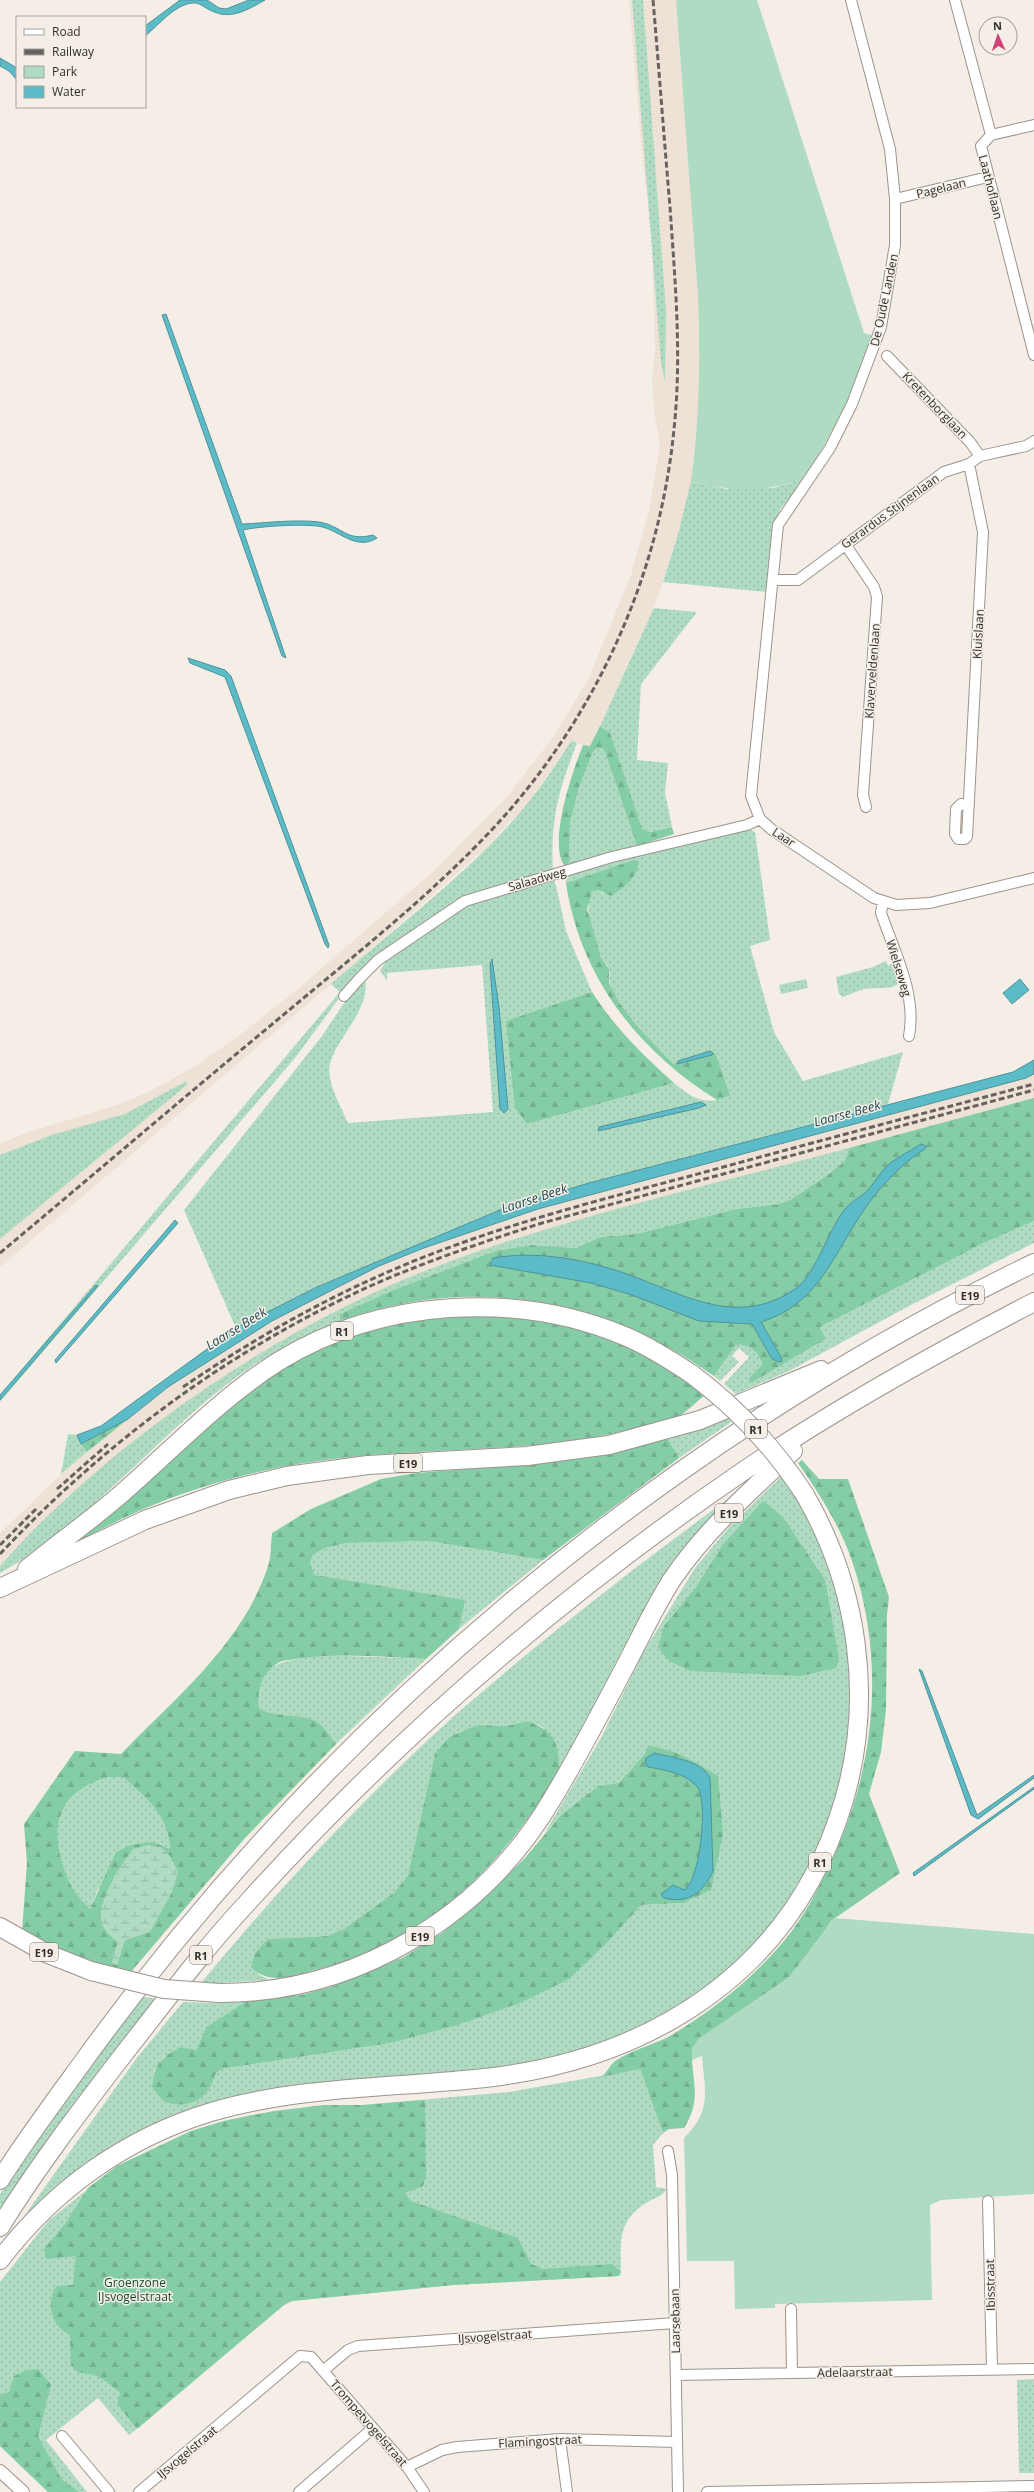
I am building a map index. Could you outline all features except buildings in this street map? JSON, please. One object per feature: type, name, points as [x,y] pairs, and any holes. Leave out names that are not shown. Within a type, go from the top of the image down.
[{"type":"highway","name":"E19","points":[[411,1689],[501,1610],[616,1519],[760,1419],[879,1346],[1034,1263]]},
{"type":"highway","name":"E19","points":[[437,1714],[528,1634],[610,1568],[743,1471],[830,1416],[922,1362],[1034,1302]]},
{"type":"highway","name":"R1","points":[[0,2260],[34,2219],[84,2176],[121,2151],[172,2126],[236,2106],[292,2096],[488,2078],[563,2065],[613,2049],[656,2030],[700,2003],[729,1980],[775,1932],[814,1874],[842,1807],[855,1753],[859,1712],[860,1676],[850,1606],[836,1558],[806,1495],[781,1460],[754,1427],[693,1375],[669,1359],[625,1336],[568,1318],[527,1310],[448,1308],[398,1315],[355,1327],[299,1350],[239,1389],[120,1495],[6,1584]]},
{"type":"highway","name":"E19","points":[[6,1584],[59,1562],[145,1520],[229,1490],[287,1476],[353,1467],[527,1456],[616,1443],[700,1420],[879,1346]]},
{"type":"highway","name":"E19","points":[[0,1927],[48,1954],[91,1971],[164,1989],[220,1993],[284,1988],[322,1979],[356,1968],[393,1951],[427,1931],[482,1888],[522,1845],[551,1802],[659,1601],[698,1545],[830,1416]]},
{"type":"highway","name":"R1","points":[[0,2180],[114,2019],[201,1909],[310,1789],[411,1689]]},
{"type":"highway","name":"R1","points":[[0,2227],[91,2096],[221,1932],[318,1826],[437,1714]]},
{"type":"street","name":"De Oude Landen","points":[[774,580],[778,525],[783,514],[830,448],[852,404],[876,344],[889,289],[895,245],[895,199],[890,150],[878,96],[851,0]]},
{"type":"street","points":[[955,0],[991,135],[1034,125]]},
{"type":"street","name":"Laathoflaan","points":[[991,135],[981,146],[1034,355]]},
{"type":"street","name":"Pagelaan","points":[[895,199],[988,177]]},
{"type":"street","name":"Kretenborglaan","points":[[887,356],[970,442],[980,456]]},
{"type":"street","name":"Gerardus Stijnenlaan","points":[[774,580],[798,580],[934,478],[954,467],[969,464],[980,456],[1026,446],[1034,441]]},
{"type":"street","name":"Kluislaan","points":[[969,464],[983,532],[969,805]]},
{"type":"street","name":"Klaverveldenlaan","points":[[845,544],[874,587],[877,597],[863,795],[866,807]]},
{"type":"street","name":"Laar","points":[[774,580],[750,787],[752,805],[760,819],[874,898],[902,906],[930,902],[1034,878]]},
{"type":"street","name":"Salaadweg","points":[[344,996],[358,978],[378,960],[465,901],[612,857],[748,825],[760,819]]},
{"type":"street","name":"Wielseweg","points":[[883,901],[881,913],[906,986],[911,1006],[909,1036]]},
{"type":"street","name":"Laarsebaan","points":[[668,2151],[672,2176],[677,2375],[678,2492]]},
{"type":"street","name":"Ibisstraat","points":[[988,2201],[992,2369]]},
{"type":"street","points":[[791,2308],[792,2373]]},
{"type":"street","name":"IJsvogelstraat","points":[[324,2370],[348,2350],[358,2346],[675,2323]]},
{"type":"street","name":"IJsvogelstraat","points":[[139,2492],[300,2356],[311,2357]]},
{"type":"street","name":"Trompetvogelstraat","points":[[311,2357],[324,2370],[372,2429],[407,2467],[424,2492]]},
{"type":"street","name":"Adelaarstraat","points":[[677,2375],[1034,2369]]},
{"type":"street","points":[[299,2492],[372,2429]]},
{"type":"street","points":[[62,2436],[109,2492]]},
{"type":"street","points":[[560,2439],[567,2492]]},
{"type":"street","name":"Flamingostraat","points":[[407,2467],[442,2450],[456,2447],[560,2439],[677,2442]]},
{"type":"street","points":[[0,2472],[23,2492]]},
{"type":"street","points":[[708,2492],[909,2490],[1034,2486]]},
{"type":"shaded area","points":[[629,0],[676,0],[698,296],[699,416],[691,481],[678,534],[654,608],[590,747],[571,741],[531,799],[484,850],[331,984],[0,1267],[0,1144],[23,1134],[123,1103],[146,1093],[196,1066],[245,1031],[299,988],[437,868],[505,799],[552,739],[588,680],[631,575],[649,511],[660,445],[655,418],[652,383],[655,349],[652,242],[642,152]]},
{"type":"shaded area","points":[[1034,1076],[1034,1098],[544,1231],[433,1268],[389,1287],[284,1340],[184,1404],[89,1478],[0,1566],[0,1533],[61,1474],[121,1424],[168,1387],[220,1352],[272,1321],[379,1266],[482,1227],[538,1209]]},
{"type":"green space","points":[[632,0],[643,0],[666,312],[665,382],[661,362]]},
{"type":"green space","points":[[676,0],[757,0],[864,333],[874,336],[852,394],[807,477],[790,483],[762,489],[749,490],[723,488],[691,481],[699,388],[698,296]]},
{"type":"green space","points":[[807,477],[781,508],[772,527],[767,592],[663,582],[678,534],[691,481],[726,489],[773,488]]},
{"type":"green space","points":[[654,608],[697,612],[641,684],[637,760],[668,763],[665,793],[672,827],[652,832],[642,829],[606,730],[600,726]]},
{"type":"green space","points":[[600,726],[610,733],[642,829],[651,832],[672,827],[674,834],[637,846],[605,752],[602,748],[597,748],[593,752],[579,787],[570,823],[569,862],[567,865],[564,865],[560,854],[559,840],[560,823],[568,788],[583,745],[590,746]]},
{"type":"green space","points":[[571,741],[577,743],[565,775],[557,805],[553,835],[553,870],[462,899],[348,986],[295,1058],[0,1402],[0,1395],[340,992],[331,984],[444,888],[488,847],[517,816],[533,796]]},
{"type":"green space","points":[[597,748],[602,748],[605,752],[637,846],[567,865],[569,862],[570,823],[579,787],[593,752]]},
{"type":"green space","points":[[749,829],[755,832],[770,940],[750,946],[774,1032],[803,1081],[903,1052],[888,1104],[589,1183],[500,1210],[317,1287],[236,1328],[184,1210],[322,1036],[348,997],[365,980],[363,1001],[352,1023],[333,1054],[329,1071],[332,1087],[348,1123],[493,1112],[482,965],[387,973],[387,980],[380,971],[388,957],[470,902],[553,880],[556,885],[566,931],[592,992],[506,1022],[527,1124],[674,1083],[699,1099],[711,1101],[717,1100],[671,1063],[642,1034],[629,1018],[618,1002],[610,984],[610,973],[608,966],[602,958],[592,933],[588,907],[592,892],[598,890],[604,894],[638,861],[633,860],[566,883],[565,879],[571,874],[634,856]]},
{"type":"green space","points":[[633,860],[639,861],[636,872],[630,881],[611,896],[598,890],[592,892],[587,909],[601,957],[609,969],[609,983],[620,1004],[637,1026],[673,1064],[715,1053],[730,1095],[717,1100],[688,1080],[662,1059],[638,1035],[617,1008],[599,980],[584,950],[573,917],[566,883]]},
{"type":"green space","points":[[886,961],[888,966],[895,961],[901,981],[898,984],[889,987],[864,989],[843,997],[839,994],[836,977],[873,967]]},
{"type":"green space","points":[[806,979],[808,988],[781,994],[779,985]]},
{"type":"green space","points":[[592,992],[620,1029],[651,1062],[674,1083],[527,1124],[515,1108],[506,1021]]},
{"type":"green space","points":[[185,1082],[188,1084],[0,1239],[0,1155],[52,1135],[125,1114]]},
{"type":"green space","points":[[1034,1098],[1034,1221],[984,1243],[820,1327],[826,1339],[751,1383],[748,1379],[762,1365],[759,1357],[749,1347],[736,1345],[714,1376],[671,1349],[627,1327],[581,1311],[534,1301],[486,1297],[438,1299],[389,1307],[340,1321],[340,1314],[391,1291],[495,1251],[531,1245],[576,1248],[600,1237],[636,1234],[736,1209],[779,1204],[790,1200],[829,1174],[845,1161],[849,1148]]},
{"type":"green space","points":[[849,1148],[845,1161],[829,1174],[790,1200],[779,1204],[736,1209],[636,1234],[600,1237],[576,1248],[531,1245],[495,1251],[391,1291],[340,1314],[340,1321],[287,1345],[238,1376],[179,1425],[64,1529],[33,1552],[0,1573],[0,1566],[44,1520],[92,1475],[145,1432],[258,1354],[317,1321],[377,1291],[435,1267],[537,1232],[640,1202]]},
{"type":"green space","points":[[1034,1221],[1034,1243],[909,1306],[789,1371],[736,1394],[724,1384],[749,1357],[739,1348],[732,1356],[739,1362],[720,1381],[714,1376],[736,1345],[741,1345],[749,1347],[753,1350],[761,1361],[762,1366],[748,1379],[751,1383],[826,1339],[820,1327],[984,1243]]},
{"type":"green space","points":[[486,1315],[559,1325],[612,1340],[637,1351],[688,1380],[687,1383],[705,1395],[676,1418],[650,1426],[589,1438],[554,1443],[483,1449],[413,1452],[342,1458],[270,1469],[200,1488],[165,1500],[99,1530],[68,1548],[239,1401],[282,1370],[305,1357],[355,1335],[387,1326],[453,1317]]},
{"type":"green space","points":[[729,1416],[734,1420],[679,1458],[668,1439]]},
{"type":"green space","points":[[128,1419],[87,1452],[81,1444]]},
{"type":"green space","points":[[68,1434],[77,1435],[87,1452],[61,1474]]},
{"type":"green space","points":[[668,1439],[679,1458],[543,1560],[428,1541],[347,1543],[325,1548],[313,1555],[310,1563],[315,1575],[465,1600],[459,1629],[426,1659],[328,1656],[286,1660],[272,1667],[261,1682],[259,1708],[274,1714],[311,1719],[317,1722],[327,1732],[336,1744],[245,1838],[130,1973],[75,1955],[22,1931],[27,1863],[24,1824],[75,1751],[121,1754],[207,1667],[243,1618],[258,1592],[269,1563],[272,1533],[311,1509],[381,1479],[416,1473],[552,1462],[612,1452]],"holes":[[[109,1777],[123,1777],[155,1808],[165,1826],[169,1837],[170,1849],[152,1842],[131,1845],[116,1852],[90,1909],[77,1895],[64,1867],[59,1850],[58,1834],[60,1819],[65,1806],[75,1794],[90,1784]],[[133,1849],[136,1936],[125,1940],[112,1963],[118,1942],[103,1926],[114,1876]]]},
{"type":"green space","points":[[802,1460],[819,1479],[848,1479],[889,1597],[887,1615],[886,1710],[881,1752],[869,1794],[900,1873],[831,1921],[816,1944],[789,1977],[692,2049],[695,2098],[690,2117],[684,2128],[669,2129],[663,2133],[640,2069],[601,2077],[615,2061],[621,2057],[670,2036],[727,1997],[753,1974],[785,1940],[799,1921],[817,1891],[843,1834],[856,1796],[865,1757],[871,1718],[872,1679],[870,1639],[863,1600],[847,1548],[828,1510],[798,1463]]},
{"type":"green space","points":[[783,1475],[818,1531],[839,1587],[853,1681],[852,1711],[840,1796],[819,1848],[773,1925],[739,1960],[696,1999],[617,2040],[528,2064],[188,2112],[22,2224],[20,2222],[136,2059],[183,2002],[216,2003],[248,2000],[206,2027],[196,2050],[163,2057],[154,2071],[152,2087],[210,2088],[213,2075],[221,2069],[391,2043],[455,2026],[608,1942],[641,1905],[683,1903],[646,1754],[619,1783],[598,1786],[561,1815],[544,1834],[601,1738],[644,1651],[695,1568],[730,1526]]},
{"type":"green space","points":[[732,1496],[650,1604],[620,1655],[560,1772],[543,1727],[527,1721],[507,1726],[477,1725],[435,1753],[408,1875],[395,1892],[344,1929],[327,1936],[268,1939],[258,1974],[269,1980],[200,1984],[290,1880],[386,1780],[419,1748],[521,1659],[660,1549]]},
{"type":"green space","points":[[763,1501],[783,1517],[825,1580],[839,1658],[836,1668],[801,1676],[690,1671],[668,1660],[658,1647],[664,1626],[696,1587],[724,1543]]},
{"type":"green space","points":[[428,1541],[543,1560],[459,1629],[464,1600],[315,1575],[310,1563],[313,1555],[325,1548],[347,1543]]},
{"type":"green space","points":[[322,1655],[426,1659],[336,1744],[321,1727],[307,1718],[270,1713],[259,1708],[261,1680],[267,1672],[275,1666],[285,1662]]},
{"type":"green space","points":[[527,1721],[544,1729],[554,1739],[558,1753],[560,1772],[524,1824],[504,1849],[460,1894],[436,1914],[409,1932],[373,1952],[357,1958],[298,1975],[282,1978],[266,1976],[258,1973],[251,1967],[255,1953],[268,1939],[327,1936],[344,1929],[395,1892],[408,1875],[435,1753],[450,1737],[477,1725],[507,1726]]},
{"type":"green space","points":[[648,1746],[676,1753],[718,1776],[723,1834],[711,1890],[683,1903],[641,1905],[608,1942],[569,1979],[522,2002],[455,2026],[391,2043],[221,2069],[214,2076],[211,2086],[205,2094],[189,2103],[176,2104],[164,2101],[152,2087],[156,2067],[167,2055],[180,2047],[196,2050],[206,2027],[248,2000],[301,1995],[334,1986],[404,1957],[442,1933],[479,1902],[524,1859],[561,1815],[598,1786],[619,1783],[645,1754]]},
{"type":"green space","points":[[109,1777],[123,1777],[155,1808],[166,1826],[170,1849],[98,1889],[90,1909],[77,1895],[63,1867],[57,1834],[60,1819],[66,1806],[76,1794],[90,1784]]},
{"type":"green space","points":[[148,1845],[161,1847],[170,1856],[178,1872],[172,1892],[150,1932],[125,1940],[117,1965],[112,1963],[118,1942],[109,1935],[103,1926],[101,1917],[102,1907],[110,1886],[133,1849]]},
{"type":"green space","points":[[834,1918],[1034,1934],[1034,2194],[941,2200],[930,2205],[932,2300],[775,2304],[775,2308],[735,2309],[734,2261],[687,2261],[684,2138],[699,2119],[705,2100],[702,2056],[692,2060],[692,2049],[698,2039],[789,1977]]},
{"type":"green space","points":[[140,1996],[156,1999],[35,2159],[0,2209],[0,2194]]},
{"type":"green space","name":"Groenzone IJsvogelstraat","points":[[640,2069],[663,2133],[653,2145],[656,2187],[667,2189],[660,2196],[646,2203],[637,2210],[625,2225],[621,2242],[621,2272],[619,2276],[453,2285],[292,2301],[284,2305],[129,2435],[98,2398],[46,2440],[87,2492],[48,2492],[0,2446],[0,2282],[48,2221],[117,2166],[191,2131],[251,2115],[325,2105],[363,2105],[509,2092]]},
{"type":"green space","name":"Groenzone IJsvogelstraat","points":[[425,2100],[426,2177],[423,2186],[405,2193],[411,2201],[518,2238],[531,2264],[543,2269],[612,2264],[621,2272],[619,2276],[453,2285],[292,2301],[284,2305],[137,2429],[117,2404],[120,2393],[101,2378],[91,2374],[79,2373],[71,2365],[70,2336],[56,2323],[52,2314],[51,2299],[57,2286],[73,2285],[76,2256],[46,2259],[44,2249],[65,2224],[88,2188],[117,2166],[191,2131],[224,2121],[274,2111],[325,2105],[363,2105]]},
{"type":"green space","points":[[38,2369],[51,2385],[38,2436],[62,2480],[79,2492],[48,2492],[0,2446],[0,2395],[9,2392],[14,2376],[27,2370]]},
{"type":"green space","points":[[1034,2379],[1034,2473],[1019,2473],[1017,2380]]},
{"type":"water","points":[[180,0],[207,0],[219,8],[226,9],[249,0],[265,0],[238,13],[231,14],[217,13],[197,3],[186,4],[174,11],[146,35],[146,25]]},
{"type":"water","points":[[0,58],[16,67],[16,79],[9,71],[0,66]]},
{"type":"water","points":[[166,314],[242,524],[310,521],[327,524],[350,535],[364,537],[373,535],[377,538],[369,542],[354,541],[325,528],[310,525],[269,526],[243,530],[286,658],[282,656],[162,315]]},
{"type":"water","points":[[188,658],[225,670],[231,676],[329,945],[328,948],[325,944],[225,677],[190,663]]},
{"type":"water","points":[[492,959],[499,1007],[508,1109],[504,1113],[500,1109],[490,965]]},
{"type":"water","points":[[1020,979],[1029,990],[1012,1004],[1003,993]]},
{"type":"water","points":[[710,1051],[713,1053],[712,1055],[677,1064],[678,1061]]},
{"type":"water","name":"Laarse Beek","points":[[1034,1060],[1034,1074],[1026,1078],[538,1209],[424,1248],[379,1266],[272,1321],[168,1387],[128,1419],[81,1444],[77,1435],[101,1426],[236,1328],[317,1287],[500,1210],[589,1183],[1013,1072]]},
{"type":"water","points":[[701,1102],[706,1105],[699,1108],[598,1131],[599,1127]]},
{"type":"water","points":[[921,1144],[926,1146],[926,1148],[898,1170],[874,1196],[820,1279],[809,1293],[796,1304],[780,1314],[761,1322],[781,1357],[782,1361],[779,1362],[772,1359],[752,1324],[699,1321],[632,1295],[591,1283],[490,1265],[493,1258],[509,1256],[524,1255],[572,1259],[603,1266],[706,1303],[728,1307],[750,1307],[772,1301],[795,1289],[802,1283],[814,1265],[837,1221],[847,1207],[868,1190],[888,1165]]},
{"type":"water","points":[[175,1220],[178,1223],[56,1363],[55,1360]]},
{"type":"water","points":[[96,1285],[98,1286],[0,1400],[0,1395]]},
{"type":"water","points":[[919,1669],[922,1671],[977,1815],[1034,1775],[1034,1778],[978,1819],[971,1815]]},
{"type":"water","points":[[655,1753],[694,1763],[706,1772],[710,1778],[713,1871],[700,1891],[688,1898],[664,1898],[661,1894],[673,1885],[684,1890],[690,1884],[701,1842],[701,1796],[698,1788],[688,1779],[675,1773],[648,1767],[645,1763],[646,1758]]},
{"type":"water","points":[[1034,1787],[1034,1789],[914,1876],[913,1873]]},
{"type":"railway","points":[[0,1253],[362,949],[447,875],[499,822],[534,780],[566,735],[594,688],[618,639],[638,589],[655,536],[666,483],[674,429],[678,346],[676,290],[653,0]]},
{"type":"railway","points":[[183,1387],[279,1326],[381,1275],[458,1244],[575,1207],[1034,1084]]},
{"type":"railway","points":[[0,1554],[85,1472],[131,1433],[178,1398],[227,1364],[278,1333],[330,1305],[384,1280],[423,1264],[542,1223],[1034,1090]]},
{"type":"railway","points":[[57,1489],[108,1444]]},
{"type":"railway","points":[[0,1545],[37,1508]]}]
